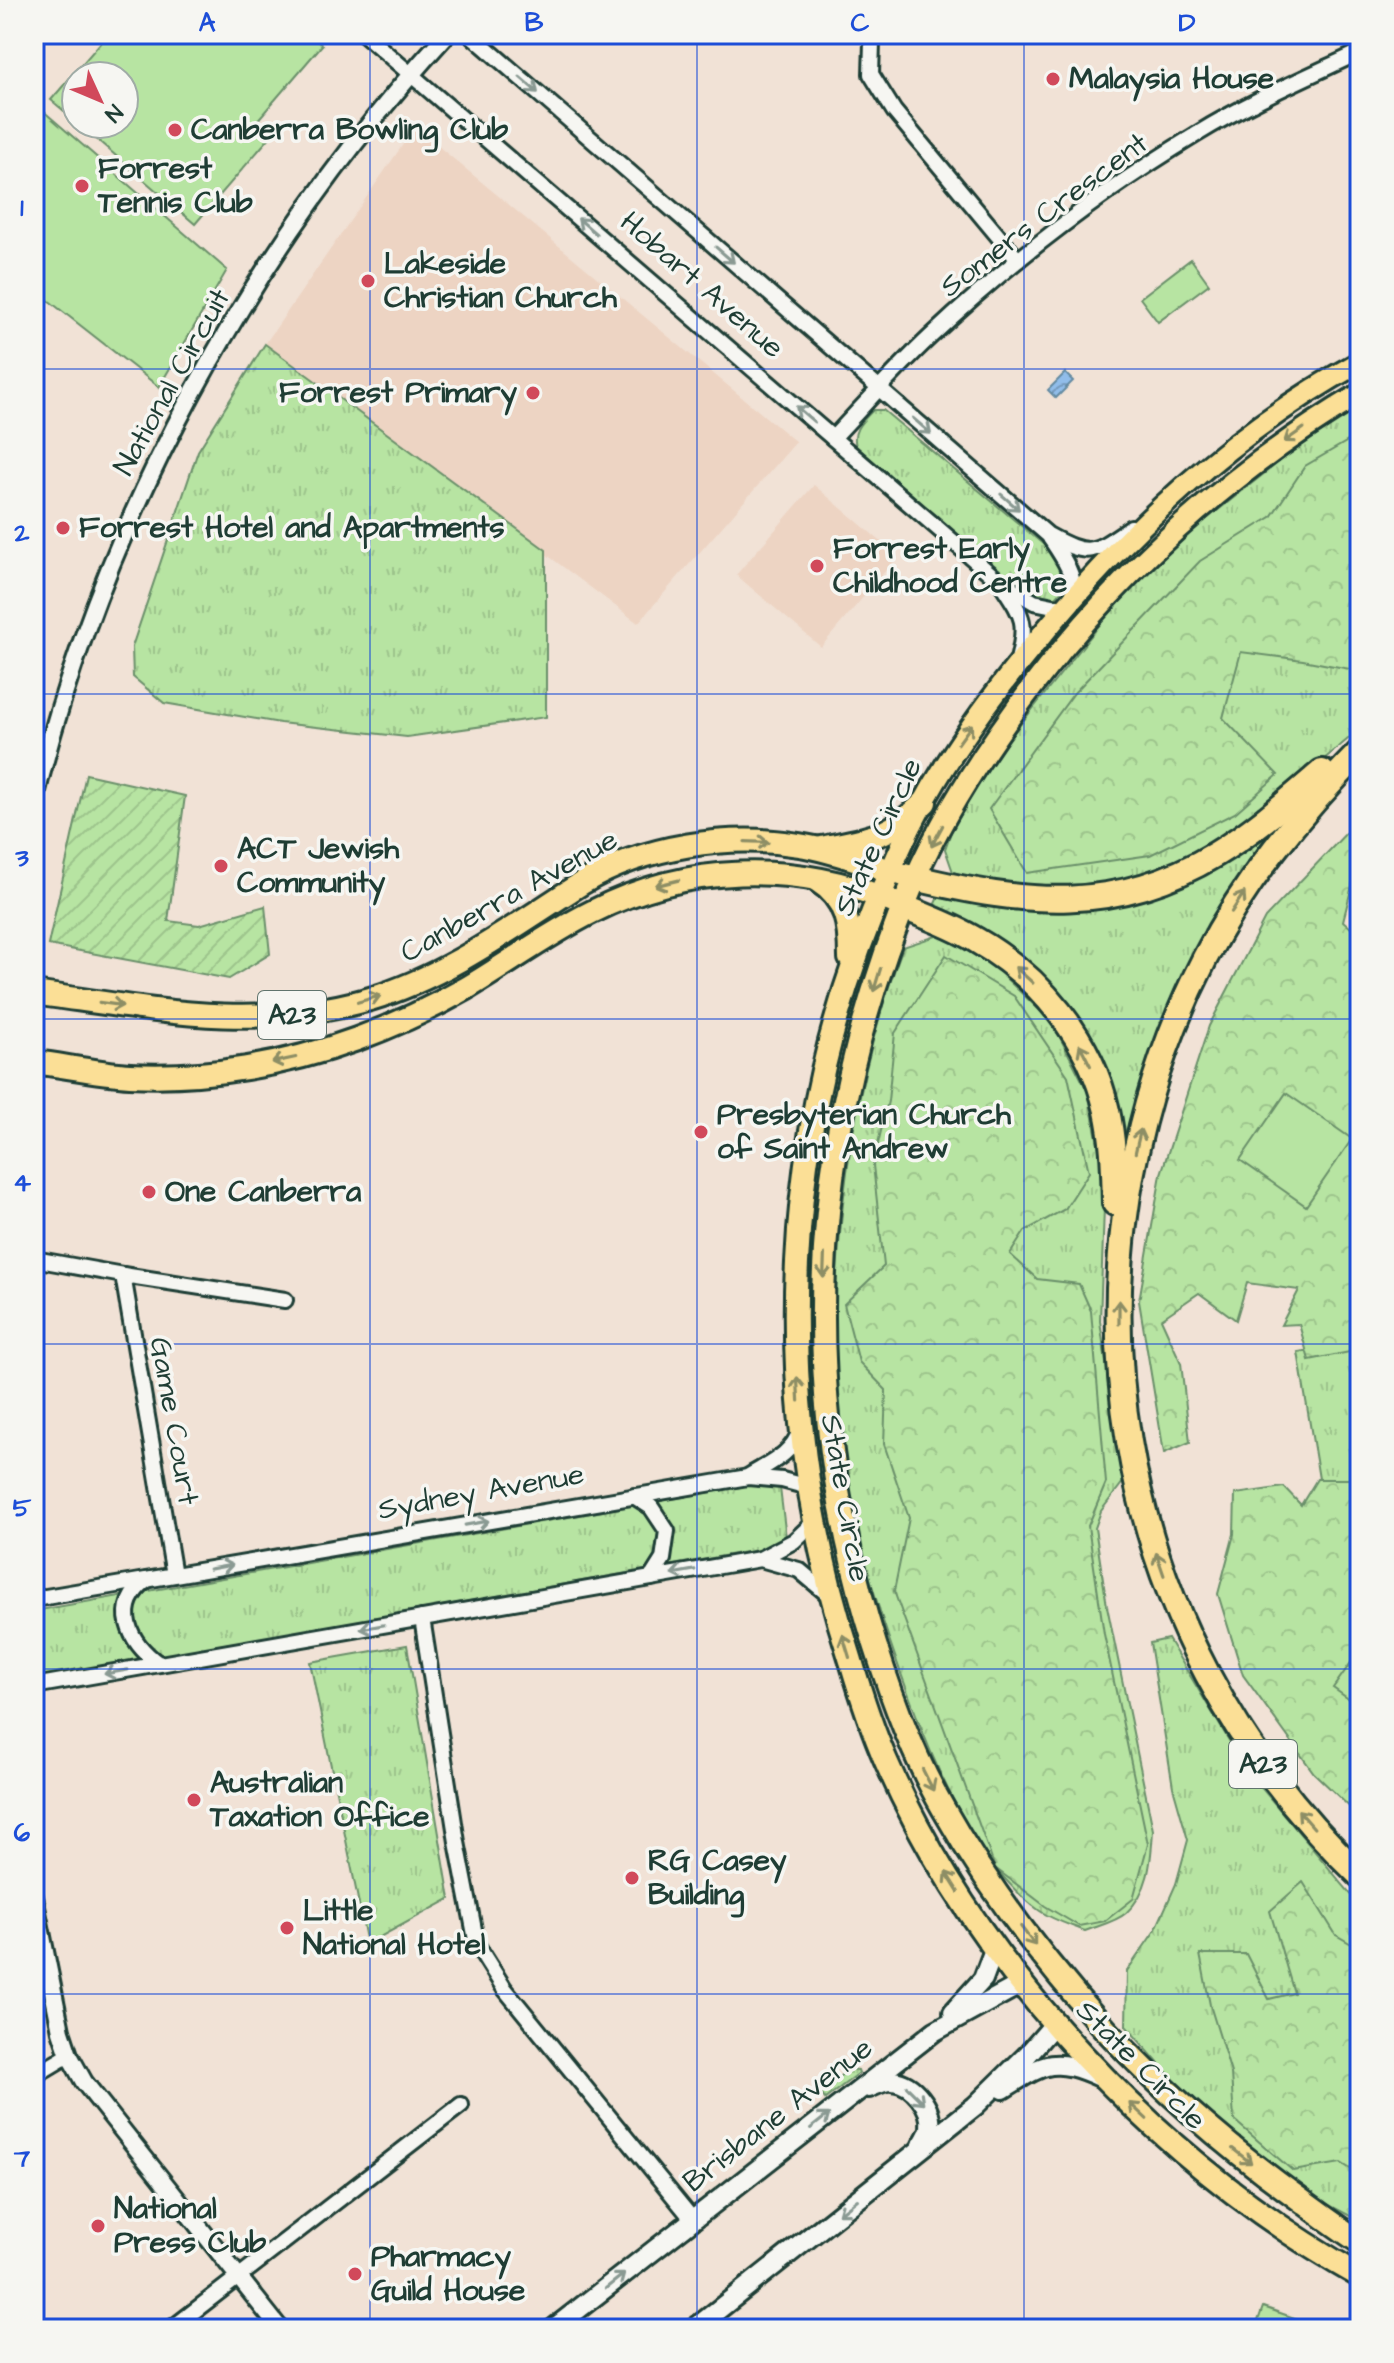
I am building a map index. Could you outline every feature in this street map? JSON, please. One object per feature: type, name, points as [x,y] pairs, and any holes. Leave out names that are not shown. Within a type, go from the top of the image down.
[{"type":"highway","points":[[915,878],[974,892],[1044,900],[1096,897],[1148,885],[1188,870],[1236,842],[1360,740]]},
{"type":"highway","points":[[1121,1245],[1131,1174],[1151,1092],[1166,1046],[1206,957],[1236,904],[1278,844],[1316,797],[1360,752]]},
{"type":"highway","points":[[817,849],[882,835],[902,823],[925,802]]},
{"type":"highway","name":"Canberra Avenue","points":[[34,993],[223,1017],[279,1016],[327,1009],[373,998],[430,975],[591,878],[639,858],[687,847],[730,842],[783,843],[817,849],[915,878]]},
{"type":"highway","name":"State Circle","points":[[890,872],[832,1028],[816,1101],[799,1225],[795,1356],[800,1423],[814,1522],[831,1597],[866,1707],[894,1779],[934,1855],[995,1947],[1056,2022],[1144,2117],[1218,2181],[1285,2230],[1360,2276]]},
{"type":"highway","name":"Canberra Avenue","points":[[34,1062],[134,1075],[198,1073],[256,1065],[319,1051],[359,1039],[420,1013],[574,922],[638,892],[671,882],[723,873],[768,873],[813,878],[879,896],[903,907]]},
{"type":"highway","points":[[813,878],[835,896],[847,916],[851,971]]},
{"type":"highway","name":"State Circle","points":[[915,878],[875,986],[857,1048],[844,1106],[826,1226],[823,1321],[827,1415],[838,1497],[875,1648],[904,1727],[943,1809],[986,1877],[1052,1967],[1122,2047],[1192,2116],[1273,2181],[1360,2242]]},
{"type":"highway","name":"A23","points":[[903,907],[967,934],[1001,956],[1033,983],[1068,1025],[1092,1069],[1106,1108],[1112,1145],[1116,1218],[1121,1245],[1118,1332],[1127,1428],[1135,1476],[1161,1569],[1189,1636],[1222,1701],[1276,1782],[1306,1820],[1360,1875]]},
{"type":"highway","points":[[34,1048],[61,1056],[88,1070]]},
{"type":"highway","points":[[816,1101],[844,1106]]},
{"type":"highway","points":[[799,1225],[826,1226]]},
{"type":"highway","name":"Sydney Avenue","points":[[808,1487],[838,1497]]},
{"type":"highway","points":[[814,1522],[838,1497]]},
{"type":"highway","name":"Brisbane Avenue","points":[[1023,1983],[1052,1967]]},
{"type":"highway","points":[[1056,2022],[1079,1999]]},
{"type":"main road","name":"State Circle","points":[[890,872],[954,750],[1017,664],[1155,511],[1227,450],[1283,409],[1360,362]]},
{"type":"main road","name":"State Circle","points":[[915,878],[965,783],[1012,713],[1061,650],[1118,586],[1165,538],[1220,491],[1296,434],[1360,394]]},
{"type":"main road","points":[[1070,604],[1090,602],[1118,586]]},
{"type":"main road","name":"State Circle","points":[[1061,650],[1070,604]]},
{"type":"main road","points":[[935,2031],[980,1984],[995,1947]]},
{"type":"main road","name":"Brisbane Avenue","points":[[553,2329],[935,2031],[1023,1983]]},
{"type":"main road","points":[[694,2329],[975,2106],[1056,2022]]},
{"type":"main road","points":[[975,2106],[1048,2065],[1071,2065],[1107,2079]]},
{"type":"main road","points":[[855,2093],[889,2081],[901,2083],[914,2091],[927,2109],[930,2123],[927,2138],[916,2153]]},
{"type":"street","name":"Hobart Avenue","points":[[364,34],[1000,582],[1034,602],[1070,604],[1074,587],[1068,568],[1048,535]]},
{"type":"street","name":"National Circuit","points":[[34,803],[41,742],[137,504],[169,437],[284,241],[410,73],[447,34]]},
{"type":"street","name":"Hobart Avenue","points":[[470,34],[1048,535],[1075,549],[1091,550],[1106,545],[1155,511]]},
{"type":"street","points":[[877,34],[872,43],[871,74],[894,111],[1018,260]]},
{"type":"street","name":"Somers Crescent","points":[[833,438],[929,338],[1018,260],[1104,194],[1198,133],[1274,92],[1360,52]]},
{"type":"street","name":"Hobart Avenue","points":[[1000,582],[1023,621],[1017,664]]},
{"type":"street","points":[[34,1259],[285,1300]]},
{"type":"street","name":"Game Court","points":[[123,1275],[174,1575]]},
{"type":"street","points":[[748,1477],[789,1449],[799,1435],[800,1423]]},
{"type":"street","name":"Sydney Avenue","points":[[34,1599],[748,1477],[782,1480],[808,1487]]},
{"type":"street","points":[[634,1496],[651,1507],[667,1531],[663,1559],[651,1578]]},
{"type":"street","points":[[34,1686],[760,1559],[794,1541],[814,1522]]},
{"type":"street","points":[[760,1559],[799,1570],[831,1597]]},
{"type":"street","points":[[147,1580],[136,1589],[129,1602],[130,1633],[146,1655],[159,1664]]},
{"type":"street","points":[[422,1618],[457,1842],[477,1945],[504,1988],[693,2220]]},
{"type":"street","points":[[34,1897],[59,2022],[69,2055],[84,2082],[280,2329]]},
{"type":"street","points":[[34,2076],[69,2055]]},
{"type":"street","points":[[171,2329],[461,2105]]},
{"type":"shaded area","name":"Forrest Primary","points":[[415,127],[796,442],[638,623],[265,344]]},
{"type":"shaded area","name":"Forrest Early Childhood Centre","points":[[814,485],[898,556],[821,647],[736,575]]},
{"type":"green space","name":"Canberra Bowling Club","points":[[108,34],[309,34],[322,45],[256,122],[271,136],[195,224],[98,140],[140,140],[140,60],[86,60]]},
{"type":"green space","name":"Canberra Bowling Club","points":[[60,90],[60,108],[51,100]]},
{"type":"green space","name":"Forrest Tennis Club","points":[[34,103],[60,125],[60,140],[77,140],[227,270],[159,387],[34,289]]},
{"type":"green space","points":[[1191,259],[1209,284],[1158,322],[1140,298]]},
{"type":"green space","points":[[265,344],[546,550],[546,717],[407,737],[280,723],[164,703],[133,677],[132,647],[198,451]]},
{"type":"green space","points":[[1360,408],[1360,729],[1248,823],[1162,872],[1069,890],[989,884],[953,872],[945,849],[951,832],[978,785],[1008,740],[1102,622],[1134,586],[1193,530],[1294,450]]},
{"type":"green space","points":[[873,410],[883,410],[1056,555],[1067,584],[1053,601],[1025,593],[856,446],[857,430]]},
{"type":"green space","points":[[1360,434],[1360,671],[1241,652],[1223,718],[1278,775],[1235,813],[1150,855],[1027,873],[989,809],[1074,693],[1200,561],[1271,517],[1305,466]]},
{"type":"green space","points":[[86,774],[185,796],[168,921],[199,925],[265,906],[270,954],[229,979],[48,945]]},
{"type":"green space","points":[[1289,815],[1265,846],[1127,1152],[1122,1151],[1093,1051],[933,908],[938,897],[1024,907],[1067,908]]},
{"type":"green space","points":[[1349,830],[1355,874],[1343,921],[1360,936],[1360,1350],[1309,1360],[1299,1324],[1281,1325],[1299,1290],[1247,1283],[1236,1320],[1199,1293],[1161,1319],[1181,1363],[1190,1442],[1164,1453],[1139,1301],[1161,1174],[1209,1026],[1265,918]]},
{"type":"green space","points":[[939,935],[992,965],[1052,1022],[1088,1092],[1105,1179],[1100,1321],[1123,1482],[1101,1511],[1095,1528],[1107,1606],[1153,1830],[1148,1874],[1134,1904],[1117,1919],[1085,1931],[1045,1914],[1018,1893],[980,1847],[949,1792],[924,1735],[880,1612],[853,1514],[838,1427],[835,1388],[836,1290],[843,1202],[856,1116],[876,1030],[903,947]]},
{"type":"green space","points":[[946,955],[1014,996],[1068,1076],[1089,1172],[1065,1209],[1025,1231],[1010,1254],[1037,1279],[1079,1284],[1091,1311],[1106,1483],[1088,1526],[1104,1634],[1148,1844],[1133,1899],[1105,1921],[1079,1926],[1045,1906],[995,1868],[894,1591],[909,1518],[884,1444],[886,1390],[859,1362],[844,1304],[884,1266],[873,1165],[888,1101],[895,1033]]},
{"type":"green space","points":[[1286,1093],[1352,1139],[1306,1206],[1240,1160]]},
{"type":"green space","points":[[1360,1342],[1360,1496],[1323,1503],[1298,1352]]},
{"type":"green space","points":[[1317,1479],[1360,1479],[1360,1545],[1353,1549],[1360,1576],[1360,1817],[1314,1773],[1243,1675],[1218,1594],[1234,1534],[1235,1494],[1284,1487],[1301,1505]]},
{"type":"green space","points":[[757,1484],[780,1488],[786,1538],[763,1549],[34,1678],[34,1611]]},
{"type":"green space","points":[[1168,1639],[1248,1772],[1360,1905],[1360,2221],[1323,2202],[1194,2104],[1126,2026],[1127,1971],[1156,1929],[1176,1884],[1188,1840],[1173,1787],[1150,1643]]},
{"type":"green space","points":[[407,1645],[450,1899],[367,1944],[310,1662]]},
{"type":"green space","points":[[1360,1650],[1360,1707],[1333,1688]]},
{"type":"green space","points":[[1303,1882],[1336,1935],[1360,1949],[1360,2175],[1341,2163],[1293,2171],[1234,2120],[1231,2073],[1210,2005],[1200,1954],[1246,1954],[1269,1999],[1294,1993],[1270,1911]]},
{"type":"green space","points":[[849,2069],[858,2070],[859,2073],[825,2099],[820,2092]]},
{"type":"green space","points":[[1263,2307],[1326,2329],[1255,2329]]},
{"type":"water","points":[[1065,373],[1073,381],[1056,398],[1048,390]]},
{"type":"place","name":"Malaysia House","points":[[1053,79]]},
{"type":"place","name":"Canberra Bowling Club","points":[[175,130]]},
{"type":"place","name":"Forrest Tennis Club","points":[[82,186]]},
{"type":"place","name":"Lakeside Christian Church","points":[[368,281]]},
{"type":"place","name":"Forrest Primary","points":[[533,393]]},
{"type":"place","name":"Forrest Hotel and Apartments","points":[[63,528]]},
{"type":"place","name":"Forrest Early Childhood Centre","points":[[817,566]]},
{"type":"place","name":"ACT Jewish Community","points":[[221,866]]},
{"type":"place","name":"Presbyterian Church of Saint Andrew","points":[[701,1132]]},
{"type":"place","name":"One Canberra","points":[[149,1192]]},
{"type":"place","name":"Australian Taxation Office","points":[[194,1800]]},
{"type":"place","name":"RG Casey Building","points":[[632,1878]]},
{"type":"place","name":"Little National Hotel","points":[[287,1928]]},
{"type":"place","name":"National Press Club","points":[[98,2226]]},
{"type":"place","name":"Pharmacy Guild House","points":[[355,2274]]}]
